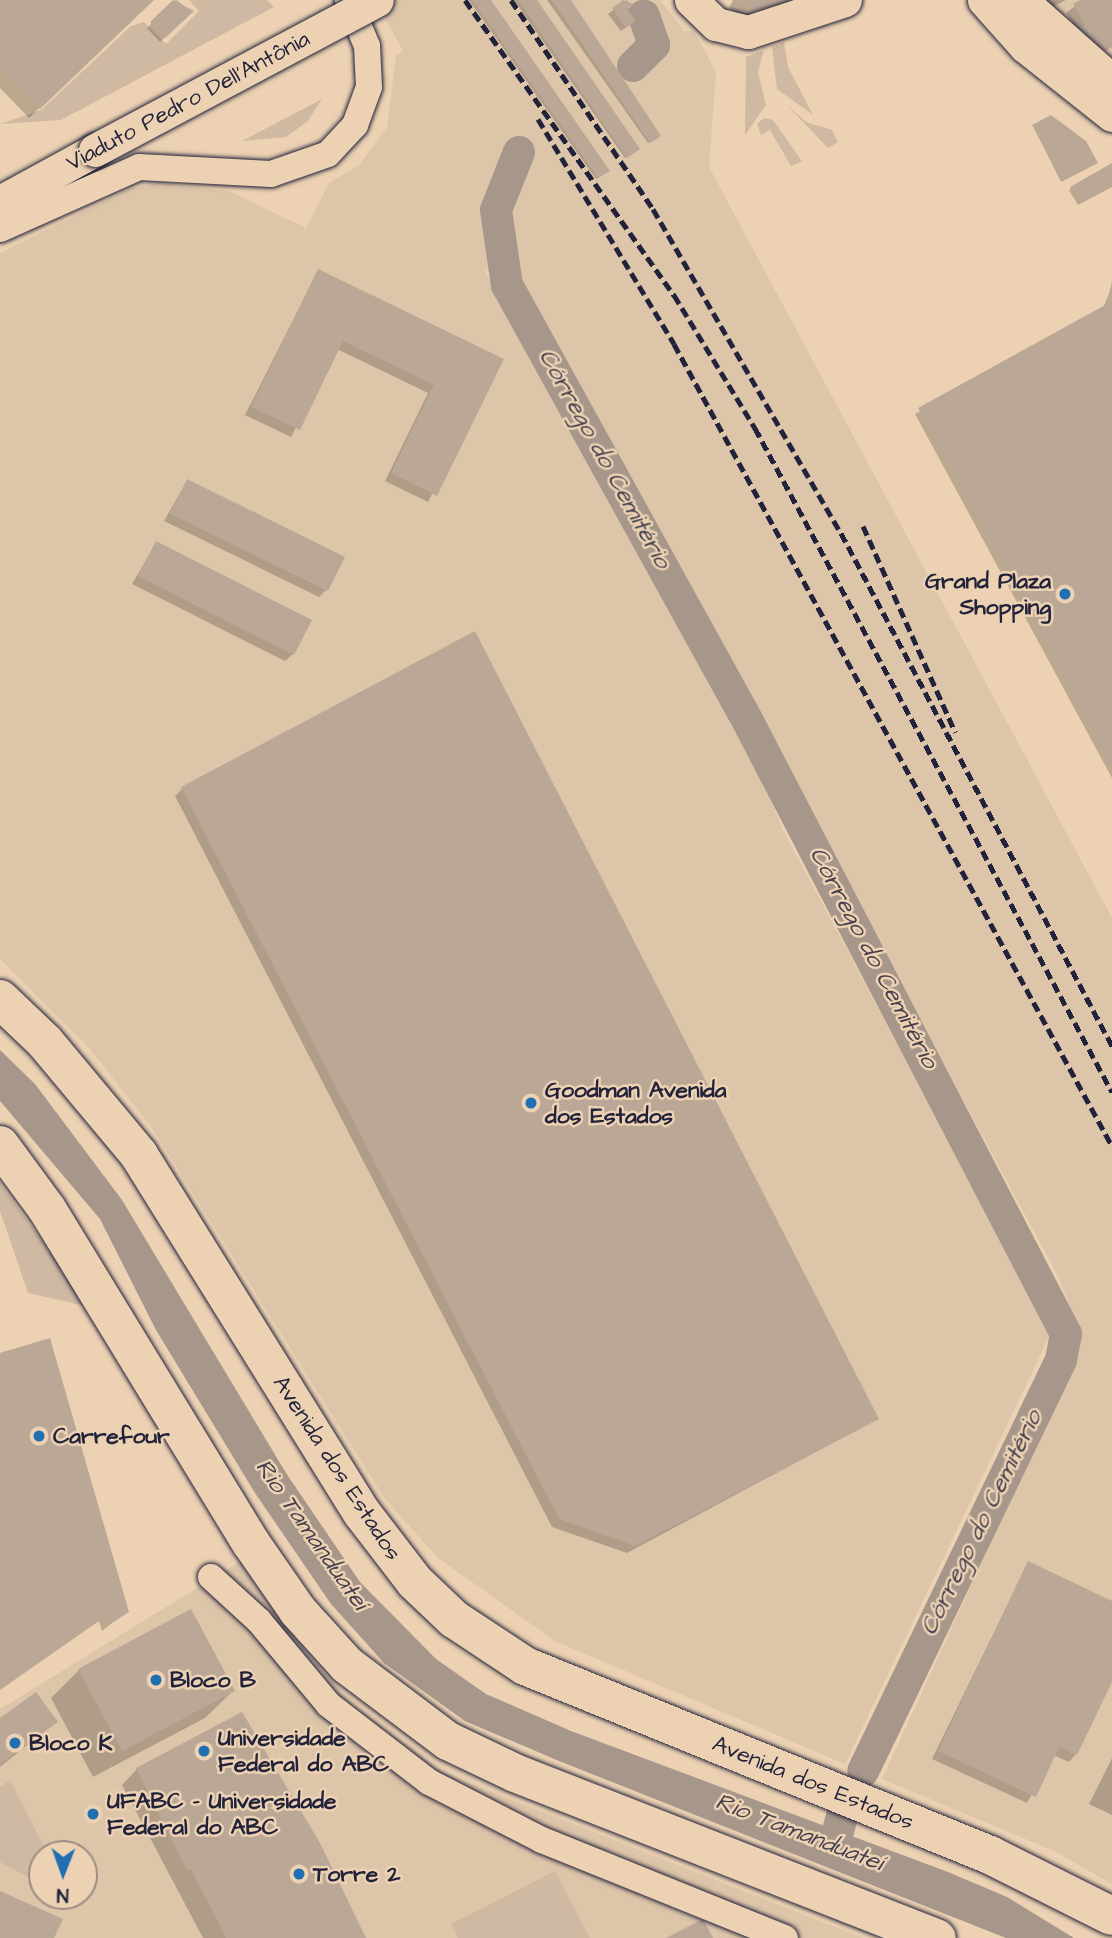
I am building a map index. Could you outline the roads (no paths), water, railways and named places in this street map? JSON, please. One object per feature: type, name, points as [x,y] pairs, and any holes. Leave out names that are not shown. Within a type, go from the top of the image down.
[{"type":"highway","name":"Avenida dos Estados","points":[[0,999],[45,1042],[139,1154],[362,1513],[415,1582],[454,1619],[525,1666],[1011,1864],[1112,1916]]},
{"type":"highway","points":[[0,1145],[47,1209],[251,1543],[298,1611],[347,1665],[448,1741],[515,1773],[937,1938]]},
{"type":"main road","name":"Viaduto Pedro Dell'Antônia","points":[[0,202],[377,0]]},
{"type":"main road","points":[[691,0],[724,28],[759,30],[845,0]]},
{"type":"main road","points":[[984,0],[1025,46],[1112,115]]},
{"type":"main road","points":[[1021,0],[1112,81]]},
{"type":"street","points":[[0,229],[139,167],[271,174],[328,154],[355,125],[369,87],[367,46],[348,0]]},
{"type":"street","points":[[211,1577],[259,1621],[329,1704],[429,1782],[542,1840],[785,1938]]},
{"type":"water","name":"Rio Tamanduateí","points":[[0,1050],[35,1084],[122,1200],[286,1473],[360,1582],[436,1659],[486,1694],[571,1731],[948,1872],[1007,1897],[1074,1938],[1006,1938],[559,1761],[465,1721],[384,1663],[331,1604],[255,1493],[156,1330],[100,1219],[0,1101]]},
{"type":"waterway","name":"Córrego do Cemitério","points":[[633,66],[654,45],[644,16]]},
{"type":"waterway","name":"Córrego do Cemitério","points":[[519,152],[496,210],[507,285],[743,712],[1066,1334],[1061,1360],[863,1771]]},
{"type":"waterway","name":"Córrego do Cemitério","points":[[834,1846],[841,1819]]},
{"type":"railway","points":[[465,0],[674,295],[755,428],[1112,1092]]},
{"type":"railway","points":[[511,0],[653,209],[841,533],[1112,1046]]},
{"type":"railway","points":[[538,119],[674,344],[1112,1146]]},
{"type":"railway","points":[[863,526],[955,732]]},
{"type":"place","name":"Grand Plaza Shopping","points":[[1065,594]]},
{"type":"place","name":"Goodman Avenida dos Estados","points":[[531,1103]]},
{"type":"place","name":"Carrefour","points":[[39,1436]]},
{"type":"place","name":"Bloco B","points":[[156,1680]]},
{"type":"place","name":"Bloco K","points":[[15,1743]]},
{"type":"place","name":"Universidade Federal do ABC","points":[[204,1751]]},
{"type":"place","name":"UFABC - Universidade Federal do ABC","points":[[93,1814]]},
{"type":"place","name":"Torre 2","points":[[299,1874]]}]
